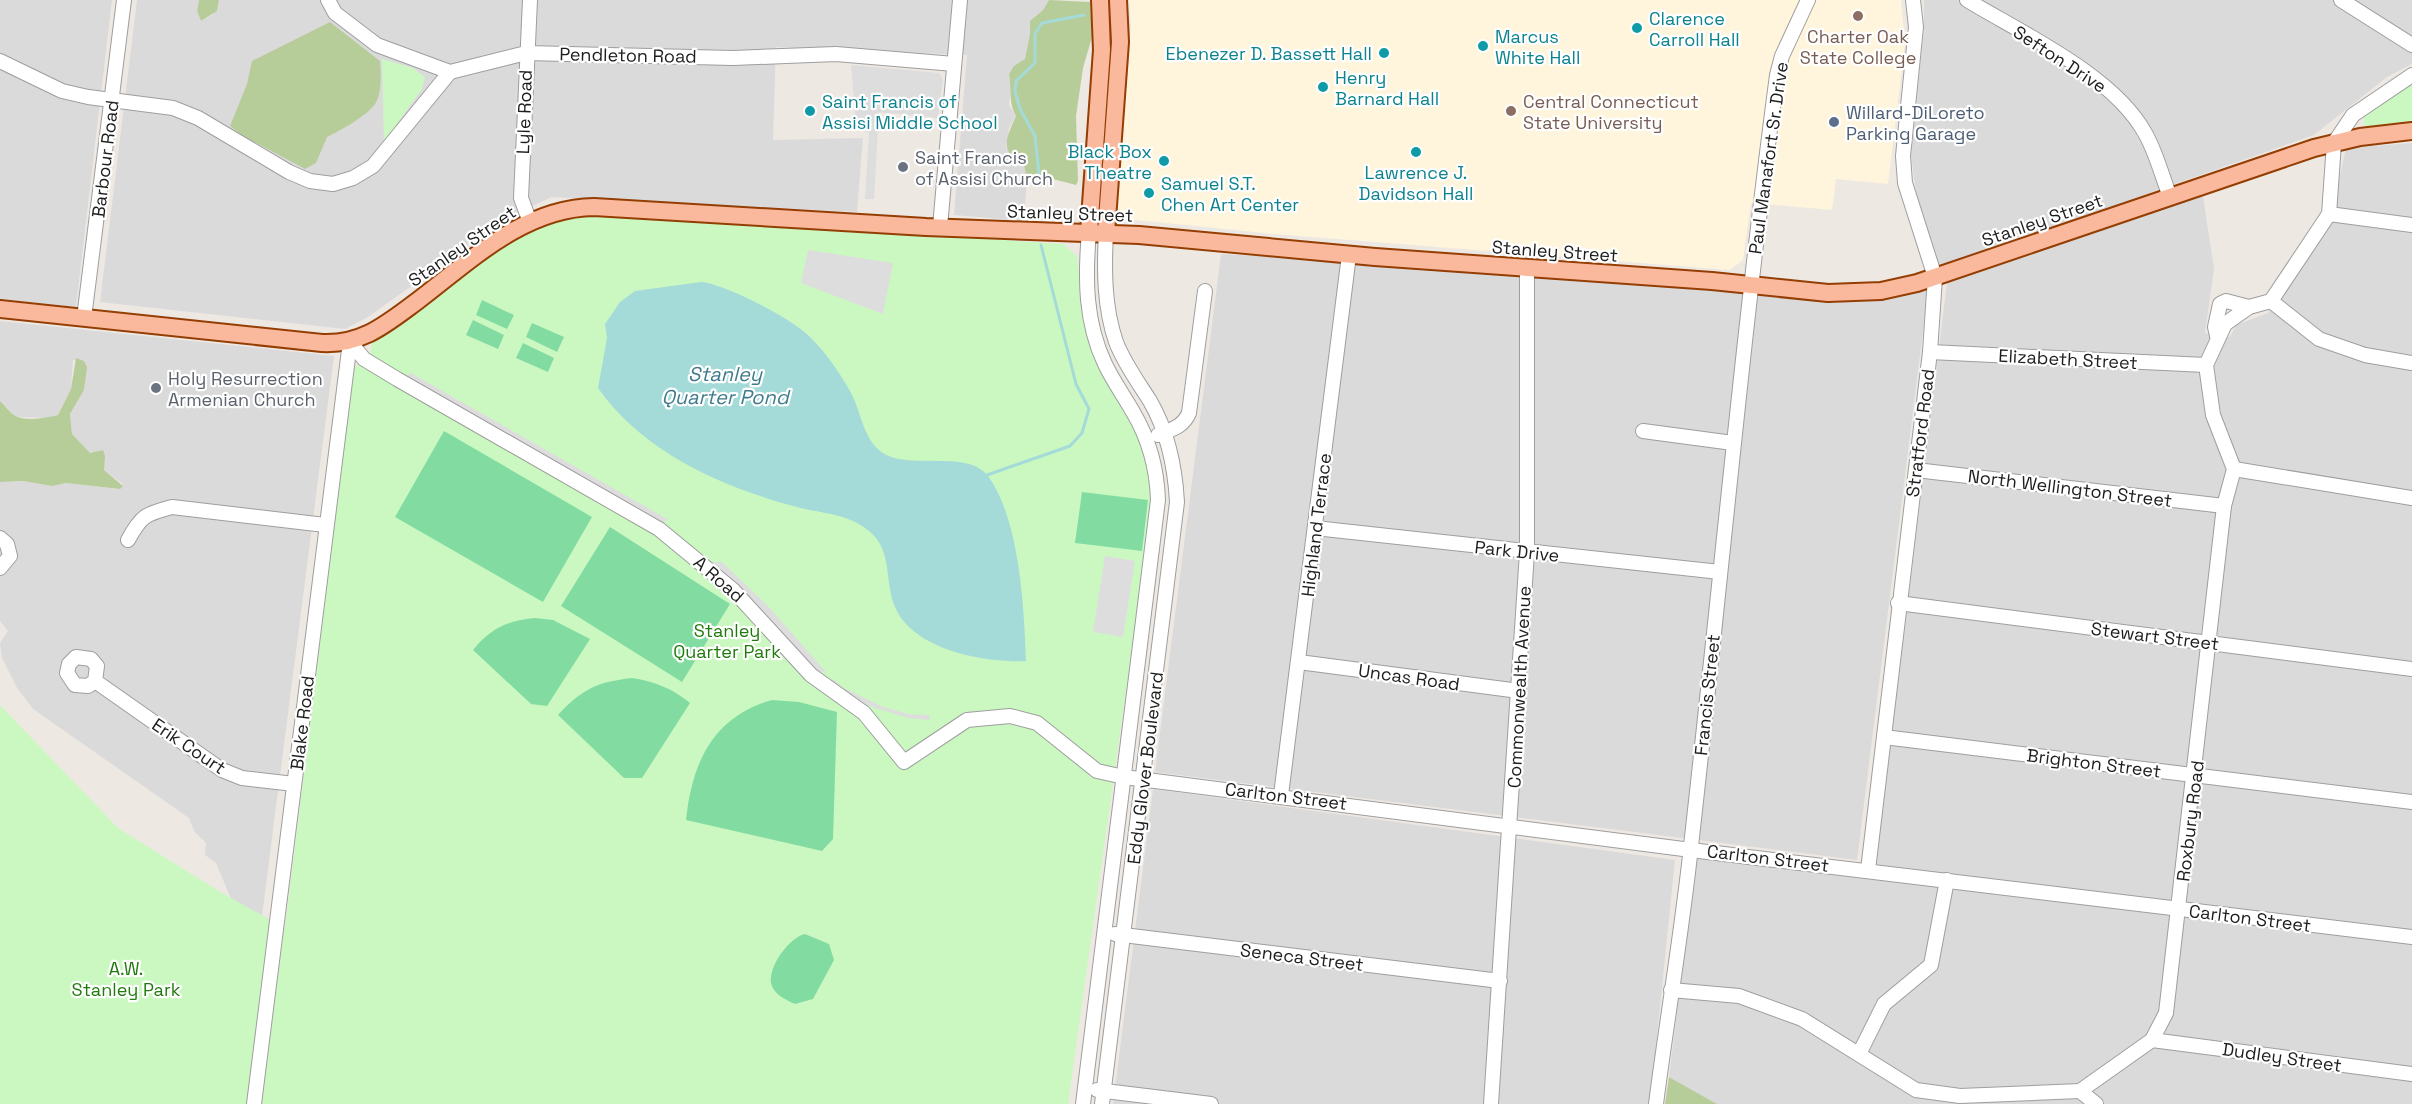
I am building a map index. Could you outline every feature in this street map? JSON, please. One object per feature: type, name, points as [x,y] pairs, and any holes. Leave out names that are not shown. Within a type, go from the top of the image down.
[{"type":"main road","points":[[1089,232],[1102,51],[1100,0]]},
{"type":"main road","points":[[1106,233],[1120,50],[1118,0]]},
{"type":"main road","name":"Stanley Street","points":[[0,309],[326,343],[350,342],[379,329],[490,247],[530,222],[561,210],[594,207],[940,227],[1106,233],[1349,255],[1818,292],[1866,292],[1903,287],[1935,277],[2334,143],[2412,131]]},
{"type":"street","name":"Barbour Road","points":[[84,318],[124,0]]},
{"type":"street","points":[[0,61],[62,91],[172,108],[198,118],[310,181],[333,184],[352,178],[373,166],[450,72],[377,45],[335,13],[328,0]]},
{"type":"street","name":"Lyle Road","points":[[530,0],[521,198],[530,222]]},
{"type":"street","points":[[940,227],[960,0]]},
{"type":"street","name":"Paul Manafort Sr. Drive","points":[[1752,285],[1777,75],[1782,56],[1808,0]]},
{"type":"street","name":"Stratford Road","points":[[1868,870],[1898,603],[1930,352],[1935,277],[1905,183],[1903,156],[1916,27],[1913,0]]},
{"type":"street","name":"Sefton Drive","points":[[1967,0],[2097,79],[2124,104],[2145,133],[2170,197]]},
{"type":"street","points":[[2341,0],[2412,45]]},
{"type":"street","name":"Pendleton Road","points":[[450,72],[526,52],[733,58],[836,54],[954,64]]},
{"type":"street","points":[[2412,75],[2354,115],[2334,143],[2329,214],[2271,301],[2249,307],[2225,324],[2217,336],[2206,365],[2213,415],[2234,469],[2412,498]]},
{"type":"street","points":[[2329,214],[2412,225]]},
{"type":"street","name":"Eddy Glover Boulevard","points":[[1083,1104],[1158,500],[1154,469],[1146,439],[1105,364],[1093,329],[1087,292],[1089,232]]},
{"type":"street","name":"Eddy Glover Boulevard","points":[[1103,1097],[1177,502],[1174,467],[1165,432],[1150,401],[1125,361],[1113,330],[1105,286],[1106,233]]},
{"type":"street","name":"Highland Terrace","points":[[1281,795],[1349,255]]},
{"type":"street","name":"Commonwealth Avenue","points":[[1491,1104],[1527,552],[1527,269]]},
{"type":"street","name":"Francis Street","points":[[1656,1104],[1691,850],[1733,443],[1752,285]]},
{"type":"street","points":[[1146,439],[1185,421],[1189,413],[1205,291]]},
{"type":"street","points":[[2271,301],[2319,339],[2365,355],[2412,363]]},
{"type":"street","name":"Blake Road","points":[[254,1104],[325,525],[350,342]]},
{"type":"street","name":"A Road","points":[[350,342],[364,359],[397,379],[659,529],[733,590],[811,675],[864,713],[904,762],[967,720],[1010,716],[1037,723],[1097,771],[1124,777]]},
{"type":"street","name":"Elizabeth Street","points":[[1930,352],[2206,365]]},
{"type":"street","points":[[1643,431],[1733,443]]},
{"type":"street","name":"Roxbury Road","points":[[2080,1091],[2152,1040],[2166,1013],[2195,776],[2224,506],[2234,469]]},
{"type":"street","name":"North Wellington Street","points":[[1916,470],[2224,506]]},
{"type":"street","points":[[128,540],[139,519],[150,512],[172,507],[325,525]]},
{"type":"street","name":"Park Drive","points":[[1315,528],[1720,572]]},
{"type":"street","points":[[0,538],[7,544],[10,556],[0,568]]},
{"type":"street","points":[[1146,601],[1166,604]]},
{"type":"street","name":"Stewart Street","points":[[1898,603],[2412,669]]},
{"type":"street","name":"Uncas Road","points":[[1299,662],[1519,691]]},
{"type":"street","name":"Erik Court","points":[[95,681],[222,770],[242,778],[294,784]]},
{"type":"street","name":"Brighton Street","points":[[1884,737],[2412,802]]},
{"type":"street","name":"Carlton Street","points":[[1124,777],[1281,795],[1691,850],[2412,937]]},
{"type":"street","points":[[1859,1054],[1884,1004],[1931,965],[1947,880]]},
{"type":"street","name":"Seneca Street","points":[[1104,933],[1500,981]]},
{"type":"street","points":[[1671,990],[1739,996],[1802,1019],[1916,1090],[1960,1096],[2080,1091],[2096,1104]]},
{"type":"street","name":"Dudley Street","points":[[2152,1040],[2412,1074]]},
{"type":"street","points":[[1084,1088],[1103,1097],[1211,1104]]},
{"type":"shaded area","points":[[0,0],[112,0],[76,307],[0,299]]},
{"type":"shaded area","points":[[137,0],[199,0],[197,11],[201,21],[212,15],[218,8],[219,0],[1049,0],[1043,10],[1030,21],[1025,59],[1009,75],[1011,88],[1009,105],[1016,116],[1009,128],[1006,148],[1025,164],[1027,179],[1024,221],[954,215],[967,55],[776,47],[773,140],[863,138],[857,212],[552,197],[508,217],[368,317],[345,329],[100,302]]},
{"type":"shaded area","name":"Central Connecticut State University","points":[[1129,0],[1901,0],[1905,43],[1888,184],[1836,179],[1832,210],[1751,203],[1743,260],[1730,270],[1274,234],[1126,219],[1117,207],[1131,25]]},
{"type":"shaded area","points":[[1924,0],[2412,0],[2412,64],[2387,77],[2314,135],[1939,267],[1918,207],[1911,155],[1924,29]]},
{"type":"shaded area","points":[[851,65],[939,73],[943,80],[938,118],[879,112],[874,199],[865,199],[869,133],[856,128]]},
{"type":"shaded area","points":[[2412,143],[2412,1104],[1717,1104],[1669,1077],[1696,857],[1874,880],[1947,283],[2203,196],[2214,269],[2205,333],[2230,337],[2236,325],[2268,313],[2329,225],[2346,148]]},
{"type":"shaded area","points":[[808,250],[893,263],[883,314],[801,283]]},
{"type":"shaded area","points":[[1221,254],[1928,291],[1857,860],[1155,772]]},
{"type":"shaded area","points":[[0,321],[334,356],[262,916],[231,899],[216,863],[205,855],[206,843],[194,831],[189,818],[33,709],[17,688],[2,658],[0,643],[8,631],[0,621],[0,482],[23,481],[52,486],[66,483],[119,489],[123,484],[104,470],[103,451],[90,453],[72,434],[70,414],[84,390],[86,364],[73,360],[71,389],[58,415],[47,418],[20,417],[14,415],[0,401]]},
{"type":"shaded area","points":[[411,373],[669,520],[659,523],[403,378]]},
{"type":"shaded area","points":[[1105,556],[1135,561],[1123,637],[1093,632]]},
{"type":"shaded area","points":[[712,562],[722,562],[768,606],[827,673],[817,671]]},
{"type":"shaded area","points":[[833,679],[842,687],[883,707],[908,714],[930,715],[929,720],[908,718],[860,703],[828,681]]},
{"type":"shaded area","points":[[1153,789],[1675,860],[1650,1104],[1113,1104]]},
{"type":"green space","points":[[199,0],[219,0],[217,11],[201,21],[197,11]]},
{"type":"green space","points":[[1049,0],[1090,2],[1092,37],[1083,68],[1076,116],[1078,181],[1076,185],[1049,178],[1027,179],[1023,160],[1011,156],[1007,146],[1008,136],[1016,116],[1011,101],[1009,74],[1014,66],[1025,59],[1030,21],[1043,10]]},
{"type":"green space","points":[[330,22],[380,61],[380,89],[375,104],[353,122],[327,137],[316,163],[305,169],[243,136],[230,126],[247,84],[252,61]]},
{"type":"green space","points":[[382,59],[413,68],[425,77],[422,89],[384,142]]},
{"type":"green space","points":[[2412,82],[2412,123],[2370,128],[2364,124],[2364,115]]},
{"type":"green space","name":"Stanley Quarter Park","points":[[611,214],[1063,244],[1077,256],[1083,319],[1092,351],[1110,388],[1139,437],[1148,469],[1151,512],[1068,1104],[0,1104],[0,705],[118,828],[222,893],[285,928],[354,368],[370,355],[372,342],[507,244],[532,230],[559,220]]},
{"type":"green space","points":[[482,300],[514,315],[507,329],[476,315]]},
{"type":"green space","points":[[473,320],[504,335],[498,349],[466,335]]},
{"type":"green space","points":[[532,323],[564,337],[557,352],[526,337]]},
{"type":"green space","points":[[523,343],[554,358],[548,372],[516,358]]},
{"type":"green space","points":[[76,358],[84,361],[87,367],[84,390],[70,414],[72,434],[90,453],[103,450],[104,470],[123,486],[120,489],[66,483],[52,486],[23,481],[0,482],[0,401],[18,417],[36,419],[58,415],[71,389]]},
{"type":"green space","points":[[444,431],[592,517],[543,602],[395,517]]},
{"type":"green space","points":[[1082,492],[1148,500],[1142,551],[1075,543]]},
{"type":"green space","points":[[610,527],[730,604],[682,682],[561,606]]},
{"type":"green space","points":[[535,618],[553,620],[590,639],[547,706],[531,704],[473,650],[486,636],[500,627],[508,623]]},
{"type":"green space","points":[[632,678],[663,686],[690,703],[642,778],[624,778],[558,715],[591,688]]},
{"type":"green space","points":[[772,700],[799,702],[837,712],[833,839],[822,851],[686,820],[694,779],[709,745],[720,730],[735,718]]},
{"type":"green space","points":[[805,934],[829,944],[834,960],[813,999],[795,1004],[774,990],[771,976],[781,953],[799,936]]},
{"type":"green space","points":[[1669,1077],[1717,1104],[1665,1104]]},
{"type":"water","name":"Stanley Quarter Pond","points":[[701,282],[712,284],[757,303],[788,320],[809,336],[837,369],[854,398],[869,438],[880,451],[891,457],[905,460],[966,463],[978,468],[988,476],[999,494],[1014,540],[1022,591],[1026,661],[971,656],[934,644],[917,634],[904,622],[895,607],[882,547],[869,531],[851,520],[766,498],[711,477],[660,448],[616,411],[598,388],[607,338],[605,324],[620,302],[635,291]]},
{"type":"waterway","points":[[1039,173],[1035,136],[1020,109],[1015,91],[1016,81],[1035,63],[1035,34],[1042,23],[1084,15]]},
{"type":"waterway","points":[[987,475],[1070,446],[1082,433],[1089,409],[1076,384],[1041,245]]},
{"type":"place","name":"Charter Oak State College","points":[[1858,16]]},
{"type":"place","name":"Clarence Carroll Hall","points":[[1637,28]]},
{"type":"place","name":"Marcus White Hall","points":[[1483,46]]},
{"type":"place","name":"Ebenezer D. Bassett Hall","points":[[1384,53]]},
{"type":"place","name":"Henry Barnard Hall","points":[[1323,87]]},
{"type":"place","name":"Saint Francis of Assisi Middle School","points":[[810,111]]},
{"type":"place","name":"Central Connecticut State University","points":[[1511,111]]},
{"type":"place","name":"Willard-DiLoreto Parking Garage","points":[[1834,122]]},
{"type":"place","name":"Lawrence J. Davidson Hall","points":[[1416,152]]},
{"type":"place","name":"Black Box Theatre","points":[[1164,161]]},
{"type":"place","name":"Saint Francis of Assisi Church","points":[[903,167]]},
{"type":"place","name":"Samuel S.T. Chen Art Center","points":[[1149,193]]},
{"type":"place","name":"Holy Resurrection Armenian Church","points":[[156,388]]},
{"type":"park label","name":"A.W. Stanley Park","points":[[126,978]]}]
